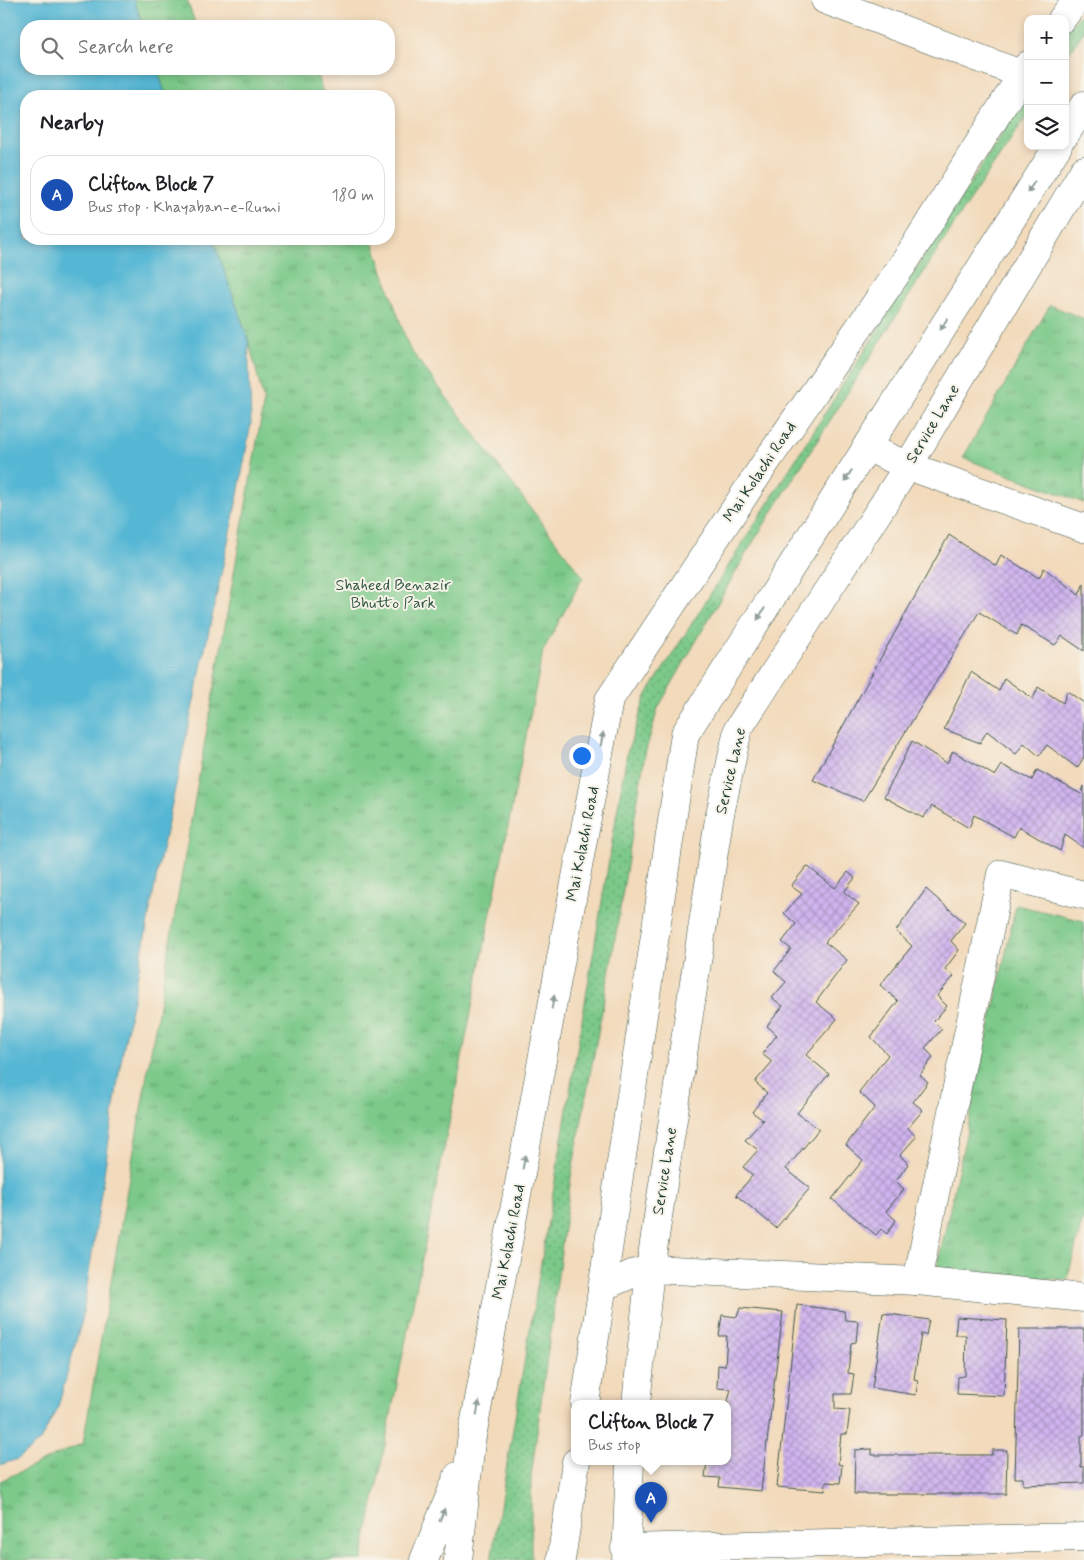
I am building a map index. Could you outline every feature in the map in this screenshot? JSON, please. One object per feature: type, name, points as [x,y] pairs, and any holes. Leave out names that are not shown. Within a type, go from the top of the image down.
[{"type":"main road","points":[[825,0],[1024,70]]},
{"type":"main road","points":[[1065,15],[1076,0]]},
{"type":"main road","name":"Mai Kolachi Road","points":[[458,1560],[471,1442],[609,700],[764,465],[906,260],[1024,70]]},
{"type":"main road","points":[[1069,128],[1084,105]]},
{"type":"main road","points":[[586,1400],[685,734],[1055,150]]},
{"type":"main road","name":"Service Lane","points":[[636,1400],[650,1269],[719,819],[738,729],[908,466],[1084,170]]},
{"type":"main road","points":[[866,447],[908,466],[1084,528]]},
{"type":"main road","points":[[917,1281],[1001,874],[1084,895]]},
{"type":"main road","points":[[602,1287],[632,1274],[650,1269],[917,1281],[1084,1298]]},
{"type":"main road","points":[[424,1560],[471,1442]]},
{"type":"main road","points":[[630,1465],[626,1554],[1084,1536]]},
{"type":"main road","points":[[561,1560],[576,1468]]},
{"type":"main road","points":[[574,1560],[576,1468]]},
{"type":"green space","points":[[134,0],[187,0],[194,20],[141,20]]},
{"type":"green space","points":[[1084,10],[1084,31],[1069,53],[1069,27]]},
{"type":"green space","points":[[159,75],[317,75],[322,90],[164,90]]},
{"type":"green space","points":[[1024,98],[1024,120],[969,201],[750,547],[658,708],[645,754],[613,952],[571,1177],[531,1477],[531,1560],[491,1560],[627,753],[646,696]]},
{"type":"green space","name":"Shaheed Benazir Bhutto Park","points":[[215,245],[374,245],[409,348],[583,577],[543,651],[362,1560],[0,1560],[0,1481],[83,1443],[264,401],[248,339]]},
{"type":"green space","points":[[1050,305],[1084,319],[1084,503],[963,458]]},
{"type":"green space","points":[[1016,905],[1084,921],[1084,1215],[1067,1280],[937,1268]]},
{"type":"water","points":[[0,0],[134,0],[141,20],[20,20],[20,75],[159,75],[164,90],[20,90],[20,245],[215,245],[248,339],[251,423],[238,495],[159,864],[120,1067],[82,1320],[58,1407],[40,1441],[18,1459],[0,1465]]},
{"type":"building","points":[[949,535],[996,566],[1001,555],[1039,578],[1044,568],[1079,595],[1084,583],[1084,651],[1062,636],[1055,645],[1021,625],[1017,635],[979,612],[863,801],[813,780]]},
{"type":"building","points":[[971,672],[999,691],[1004,678],[1033,699],[1038,687],[1063,703],[1067,691],[1084,703],[1084,757],[1077,768],[1047,745],[1039,756],[1024,743],[1016,754],[987,731],[980,743],[944,729]]},
{"type":"building","points":[[912,741],[947,763],[953,751],[995,776],[1002,765],[1032,780],[1037,770],[1081,794],[1084,786],[1084,848],[1065,835],[1060,851],[1019,827],[1014,837],[974,815],[969,828],[932,806],[923,818],[884,797]]},
{"type":"building","points":[[807,866],[835,888],[848,872],[855,878],[844,892],[859,904],[825,942],[847,960],[816,1002],[837,1019],[806,1055],[829,1074],[797,1113],[819,1129],[786,1169],[810,1188],[776,1228],[736,1195],[753,1175],[743,1167],[758,1150],[745,1140],[763,1120],[752,1112],[767,1093],[755,1082],[772,1062],[762,1054],[777,1035],[767,1026],[783,1006],[772,998],[786,982],[774,971],[791,949],[782,942],[796,924],[784,913],[802,894],[791,886]]},
{"type":"building","points":[[926,889],[965,923],[951,941],[959,950],[945,969],[954,976],[937,996],[947,1006],[934,1021],[942,1029],[925,1048],[933,1057],[920,1075],[928,1082],[913,1102],[923,1110],[908,1128],[916,1137],[900,1155],[908,1164],[896,1181],[904,1189],[886,1211],[896,1220],[887,1234],[881,1229],[876,1235],[832,1199],[863,1160],[846,1145],[875,1107],[859,1092],[888,1055],[871,1037],[898,1001],[880,985],[912,946],[896,931]]},
{"type":"building","points":[[797,1305],[844,1311],[845,1320],[858,1321],[856,1342],[851,1343],[848,1373],[854,1374],[851,1394],[835,1394],[835,1409],[850,1410],[847,1434],[841,1434],[838,1464],[842,1465],[840,1483],[826,1482],[825,1491],[777,1487]]},
{"type":"building","points":[[740,1308],[783,1312],[761,1491],[719,1487],[720,1478],[705,1477],[707,1465],[731,1465],[731,1400],[728,1400],[731,1389],[717,1388],[718,1365],[725,1366],[727,1336],[719,1336],[722,1315],[737,1317]]},
{"type":"building","points":[[883,1313],[929,1320],[926,1335],[921,1334],[914,1379],[918,1380],[916,1395],[872,1388]]},
{"type":"building","points":[[957,1317],[1007,1320],[1004,1396],[957,1394],[958,1377],[965,1376],[966,1335],[955,1335]]},
{"type":"building","points":[[1019,1329],[1084,1329],[1084,1435],[1081,1436],[1081,1467],[1084,1467],[1084,1483],[1023,1485],[1023,1478],[1015,1478]]},
{"type":"building","points":[[872,1449],[872,1455],[992,1455],[992,1450],[1007,1450],[1006,1494],[854,1494],[855,1450]]},
{"type":"place","name":"Clifton Block 7","points":[[651,1523]]}]
